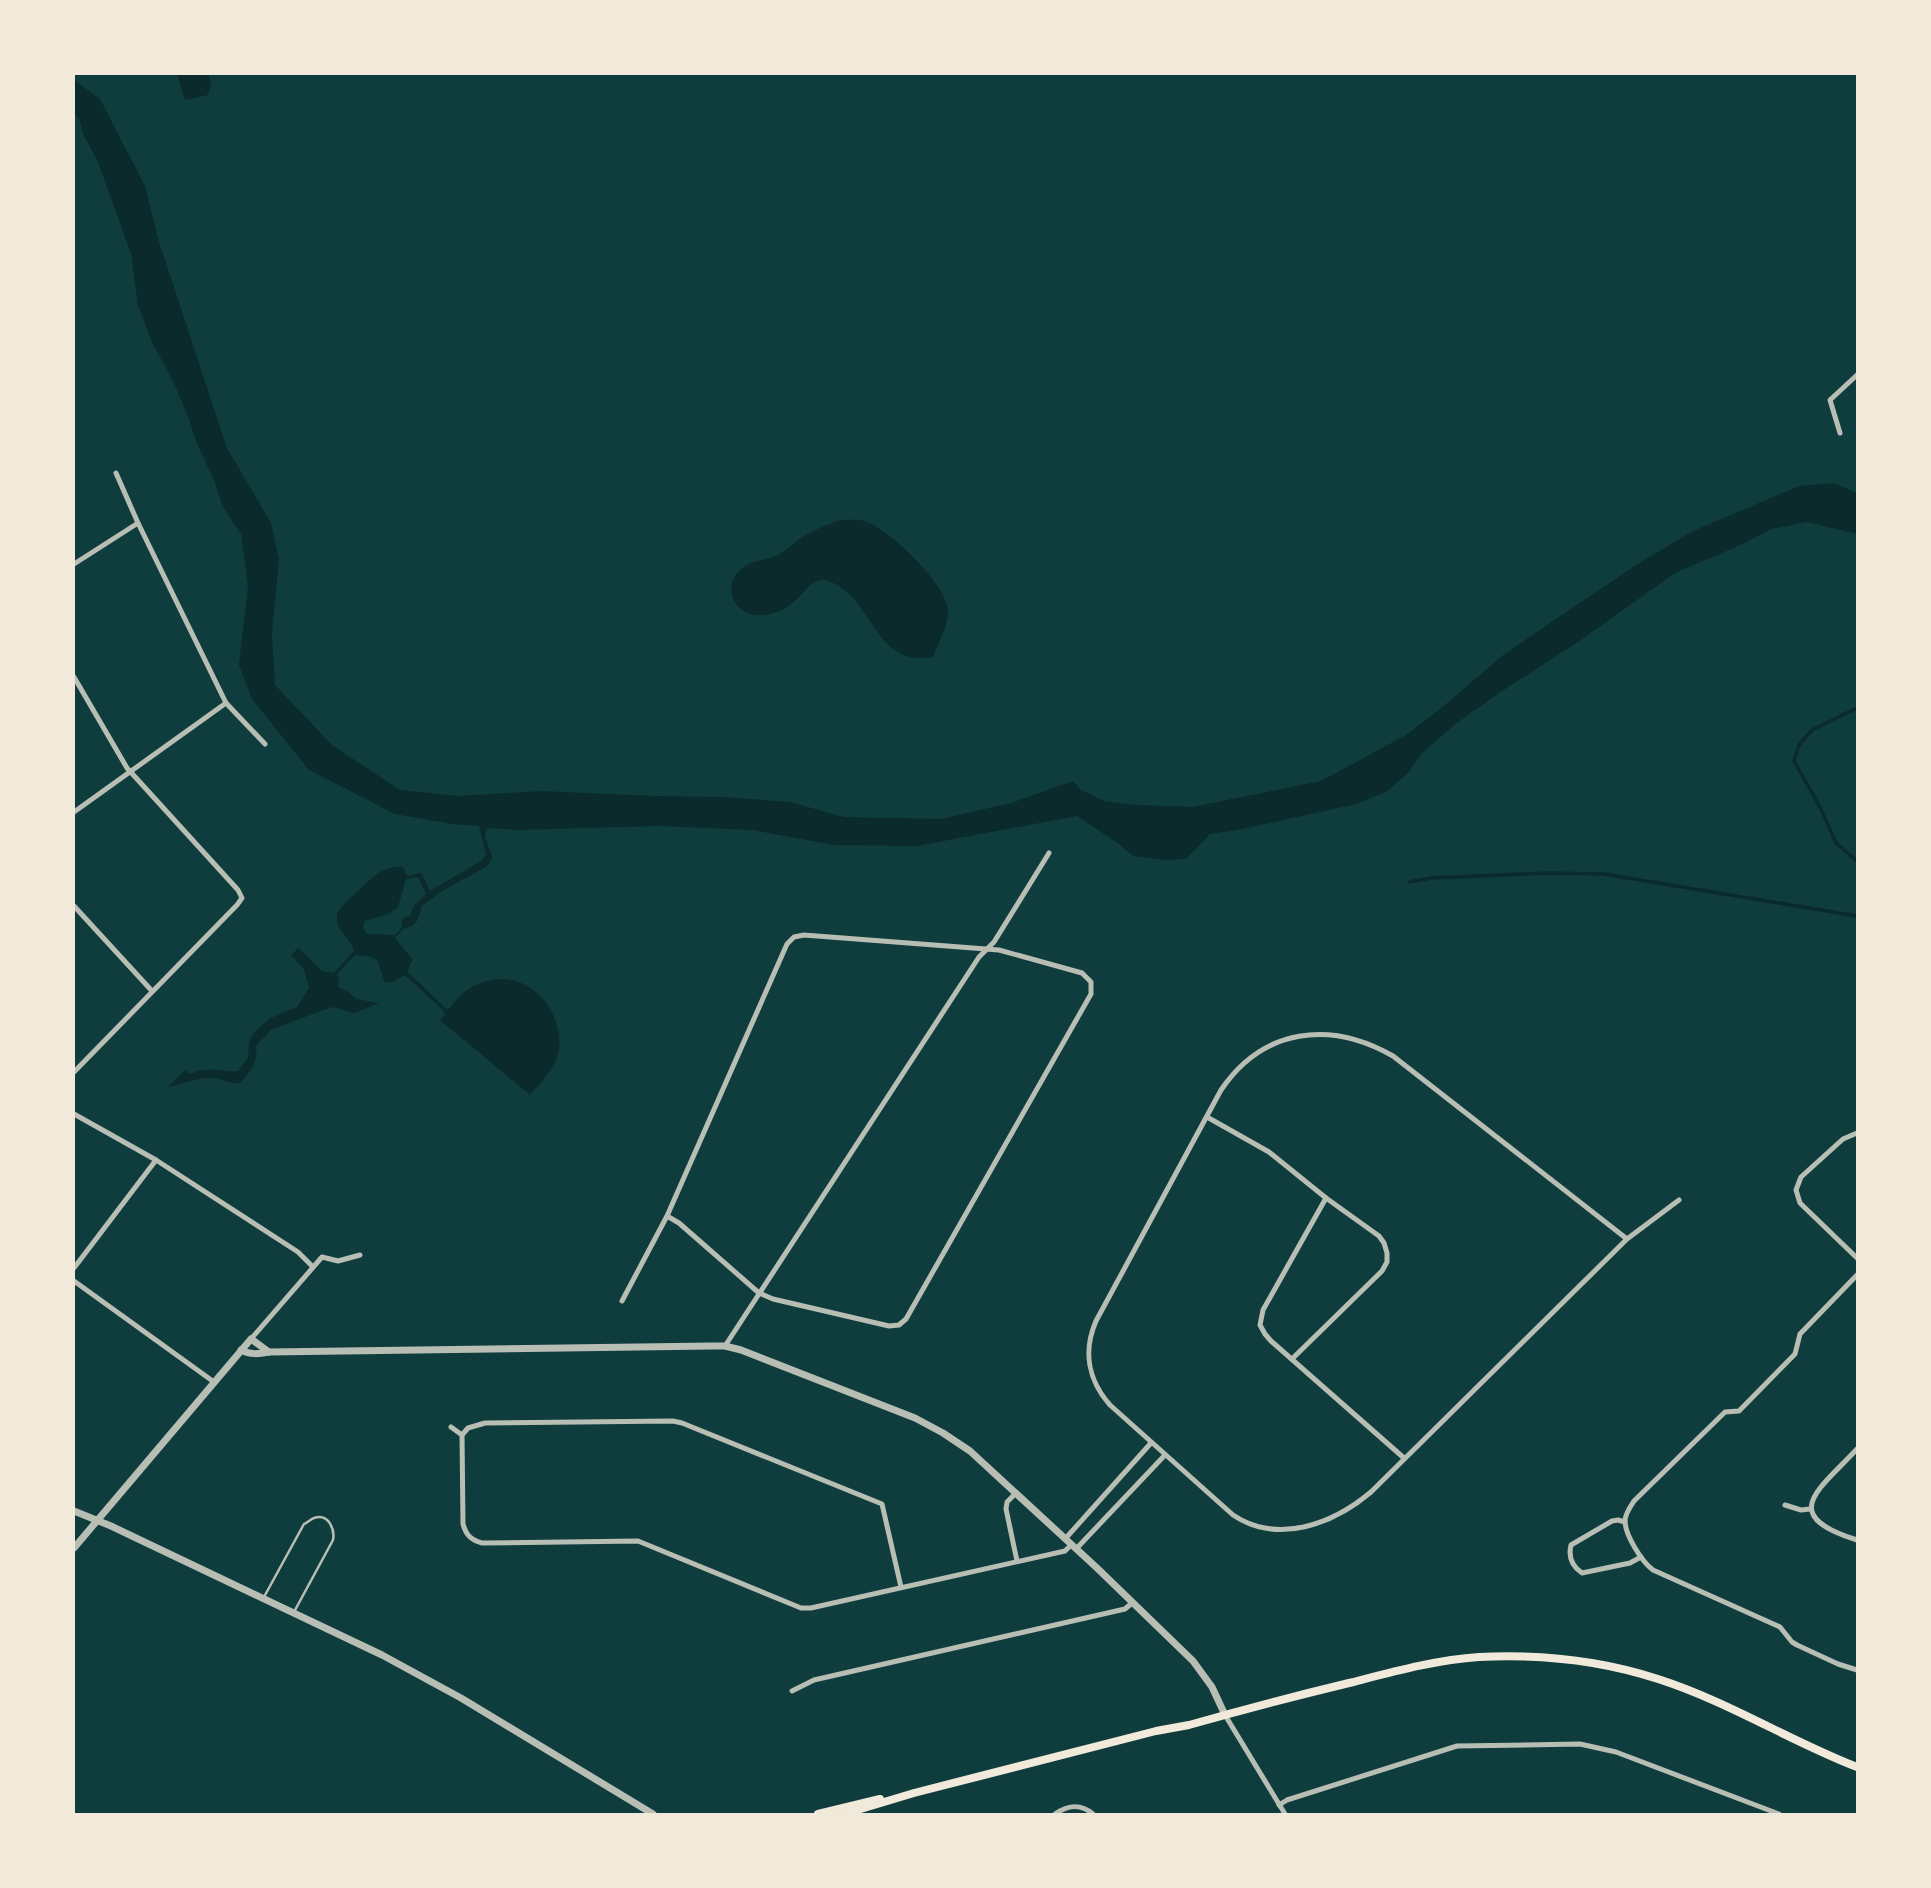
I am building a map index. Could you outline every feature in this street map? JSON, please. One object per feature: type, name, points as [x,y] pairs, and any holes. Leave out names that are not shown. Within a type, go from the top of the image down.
[{"type":"main road","points":[[844,1815],[914,1793],[1409,1667],[1443,1661],[1501,1657],[1569,1659],[1627,1670],[1682,1687],[1857,1767]]},
{"type":"main road","points":[[818,1815],[914,1793]]},
{"type":"street","points":[[1840,433],[1830,400],[1857,375]]},
{"type":"street","points":[[116,473],[226,704],[265,744]]},
{"type":"street","points":[[74,564],[138,523]]},
{"type":"street","points":[[74,677],[130,771],[239,890],[242,898],[74,1072]]},
{"type":"street","points":[[74,811],[226,704]]},
{"type":"street","points":[[725,1346],[979,957],[995,942],[1049,853]]},
{"type":"street","points":[[74,906],[152,991]]},
{"type":"street","points":[[622,1301],[667,1216],[790,940],[794,937],[804,935],[999,950],[1082,974],[1091,982],[1091,994],[906,1319],[899,1325],[889,1326],[773,1299],[759,1293],[680,1223],[667,1216]]},
{"type":"street","points":[[1627,1239],[1393,1056],[1356,1039],[1328,1034],[1300,1035],[1273,1044],[1248,1059],[1237,1068],[1220,1090],[1208,1117],[1096,1321],[1088,1353],[1090,1371],[1102,1396],[1233,1515],[1244,1522],[1269,1530],[1320,1522],[1352,1506],[1371,1492],[1627,1239],[1679,1200]]},
{"type":"street","points":[[74,1114],[156,1160],[298,1252],[313,1267]]},
{"type":"street","points":[[1208,1117],[1269,1152],[1379,1236],[1387,1248],[1387,1262],[1382,1271],[1292,1359]]},
{"type":"street","points":[[1857,1133],[1843,1139],[1801,1177],[1796,1190],[1800,1203],[1857,1258]]},
{"type":"street","points":[[74,1268],[156,1160]]},
{"type":"street","points":[[1326,1198],[1263,1310],[1260,1325],[1265,1334],[1292,1359],[1404,1458]]},
{"type":"street","points":[[74,1548],[322,1257],[338,1261],[360,1255]]},
{"type":"street","points":[[1857,1275],[1800,1334],[1795,1354],[1739,1411],[1725,1412],[1634,1501],[1625,1521],[1641,1558],[1659,1573],[1780,1627],[1797,1645],[1857,1670]]},
{"type":"street","points":[[74,1281],[214,1382]]},
{"type":"street","points":[[251,1339],[269,1352]]},
{"type":"street","points":[[241,1350],[258,1354],[725,1346],[929,1425],[970,1451],[1193,1661],[1212,1687],[1225,1715],[1285,1815]]},
{"type":"street","points":[[901,1587],[882,1504],[690,1426],[673,1421],[485,1423],[468,1428],[463,1435],[463,1524],[469,1537],[475,1541],[638,1541],[801,1608],[811,1608],[1065,1551],[1152,1443]]},
{"type":"street","points":[[451,1426],[463,1435]]},
{"type":"street","points":[[1857,1450],[1819,1491],[1810,1509],[1815,1519],[1824,1527],[1857,1541]]},
{"type":"street","points":[[1071,1544],[1165,1455]]},
{"type":"street","points":[[1015,1494],[1007,1502],[1006,1509],[1017,1561]]},
{"type":"street","points":[[1785,1505],[1801,1510],[1810,1509]]},
{"type":"street","points":[[74,1511],[382,1655],[439,1686],[653,1815]]},
{"type":"street","points":[[1625,1521],[1612,1521],[1571,1545],[1569,1554],[1575,1568],[1582,1573],[1630,1563],[1641,1558]]},
{"type":"street","points":[[792,1691],[814,1681],[1125,1609],[1132,1603]]},
{"type":"street","points":[[1279,1805],[1287,1800],[1458,1746],[1580,1744],[1616,1752],[1779,1815]]},
{"type":"street","points":[[1055,1815],[1063,1808],[1073,1805],[1092,1813]]},
{"type":"lane","points":[[264,1598],[304,1524],[321,1517],[330,1523],[334,1531],[333,1540],[294,1612]]},
{"type":"water","points":[[177,74],[208,74],[211,83],[208,95],[185,100]]},
{"type":"water","points":[[74,80],[100,99],[145,186],[159,242],[227,448],[271,523],[279,559],[272,633],[275,685],[332,745],[400,790],[458,796],[540,791],[722,797],[790,802],[844,817],[941,819],[1011,803],[1073,781],[1081,790],[1104,801],[1192,807],[1321,781],[1406,735],[1503,655],[1636,565],[1693,531],[1799,486],[1834,483],[1857,493],[1857,534],[1807,522],[1771,529],[1675,573],[1454,725],[1423,752],[1408,773],[1386,792],[1356,804],[1210,834],[1186,859],[1165,860],[1133,856],[1077,816],[917,846],[833,845],[753,830],[659,826],[518,830],[487,828],[485,837],[492,859],[486,867],[442,891],[422,906],[417,921],[403,929],[395,938],[413,960],[408,972],[445,1008],[449,1009],[470,988],[489,980],[512,980],[542,997],[556,1022],[559,1049],[550,1071],[530,1095],[440,1020],[445,1015],[442,1009],[405,975],[393,982],[385,982],[375,959],[355,955],[336,975],[339,978],[338,987],[356,999],[379,1003],[353,1013],[333,1007],[271,1030],[256,1046],[253,1066],[240,1083],[207,1078],[168,1087],[185,1070],[190,1074],[208,1070],[238,1071],[248,1058],[249,1042],[256,1030],[271,1018],[297,1007],[309,988],[304,969],[291,955],[298,948],[322,971],[334,973],[354,951],[339,927],[337,914],[377,874],[390,868],[403,867],[407,876],[421,873],[430,891],[481,861],[486,855],[479,826],[395,814],[309,770],[252,699],[239,665],[248,586],[241,534],[223,507],[174,383],[152,342],[138,305],[131,254],[98,162],[83,134],[80,120],[74,113]],"holes":[[[418,877],[426,894],[414,906],[410,916],[403,918],[402,927],[395,935],[367,934],[363,928],[365,921],[389,914],[398,907],[406,879]]]},
{"type":"water","points":[[840,520],[861,520],[877,527],[903,547],[938,587],[945,599],[948,616],[933,657],[915,658],[888,645],[849,595],[829,581],[814,583],[790,605],[773,613],[752,614],[736,603],[732,586],[735,576],[742,568],[779,555],[806,535]]},
{"type":"waterway","points":[[1857,708],[1812,730],[1799,745],[1794,761],[1820,807],[1836,843],[1857,861]]},
{"type":"waterway","points":[[1409,882],[1431,878],[1548,873],[1604,874],[1857,916]]}]
